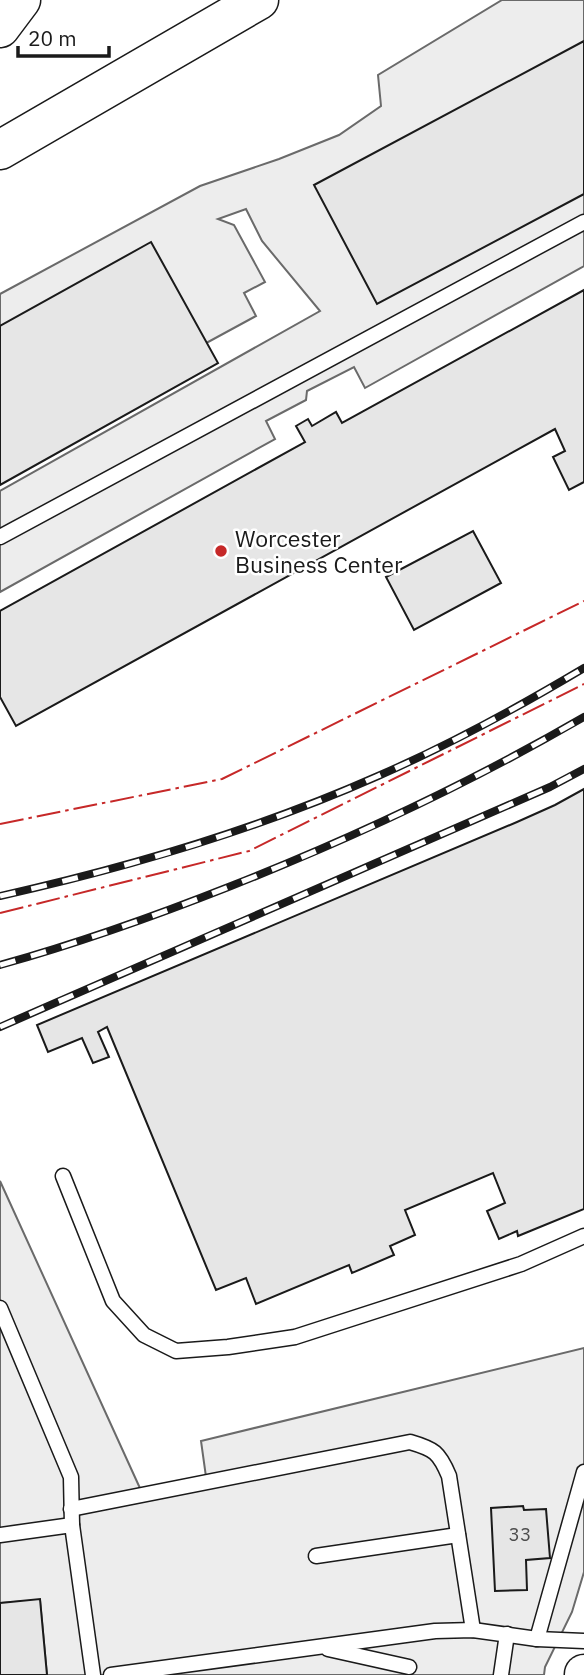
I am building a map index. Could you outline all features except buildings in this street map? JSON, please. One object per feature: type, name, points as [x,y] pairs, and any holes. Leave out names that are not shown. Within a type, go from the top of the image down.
[{"type":"highway","points":[[0,28],[21,0]]},
{"type":"highway","points":[[0,150],[259,0]]},
{"type":"lane","points":[[0,537],[584,222]]},
{"type":"lane","points":[[63,1176],[113,1301],[144,1335],[176,1351],[228,1347],[295,1337],[521,1264],[584,1236]]},
{"type":"lane","points":[[0,1308],[71,1477],[72,1525],[93,1675]]},
{"type":"lane","points":[[71,1508],[410,1443],[429,1448],[443,1460],[449,1476],[473,1630]]},
{"type":"lane","points":[[537,1639],[584,1472]]},
{"type":"lane","points":[[0,1535],[72,1525]]},
{"type":"lane","points":[[316,1556],[458,1535]]},
{"type":"lane","points":[[111,1675],[436,1631],[473,1630],[537,1639],[584,1641]]},
{"type":"lane","points":[[501,1675],[507,1634]]},
{"type":"lane","points":[[317,1647],[408,1667]]},
{"type":"shaded area","points":[[502,0],[584,0],[584,266],[365,388],[354,367],[307,391],[306,400],[266,421],[275,439],[0,592],[0,491],[320,311],[262,241],[246,209],[218,219],[234,225],[265,282],[244,293],[256,316],[0,455],[0,294],[200,186],[339,135],[381,106],[378,75]]},
{"type":"shaded area","points":[[0,1181],[144,1497],[207,1484],[201,1441],[584,1348],[584,1572],[572,1612],[545,1667],[544,1675],[47,1675],[40,1600],[0,1603]]},
{"type":"railway","points":[[0,896],[145,860],[286,813],[457,739],[584,668]]},
{"type":"railway","points":[[0,965],[145,918],[322,849],[454,787],[584,717]]},
{"type":"railway","points":[[0,1027],[550,787],[584,769]]},
{"type":"power","points":[[0,824],[222,779],[584,601]]},
{"type":"power","points":[[0,913],[249,851],[584,684]]},
{"type":"place","name":"Worcester Business Center","points":[[221,551]]}]
